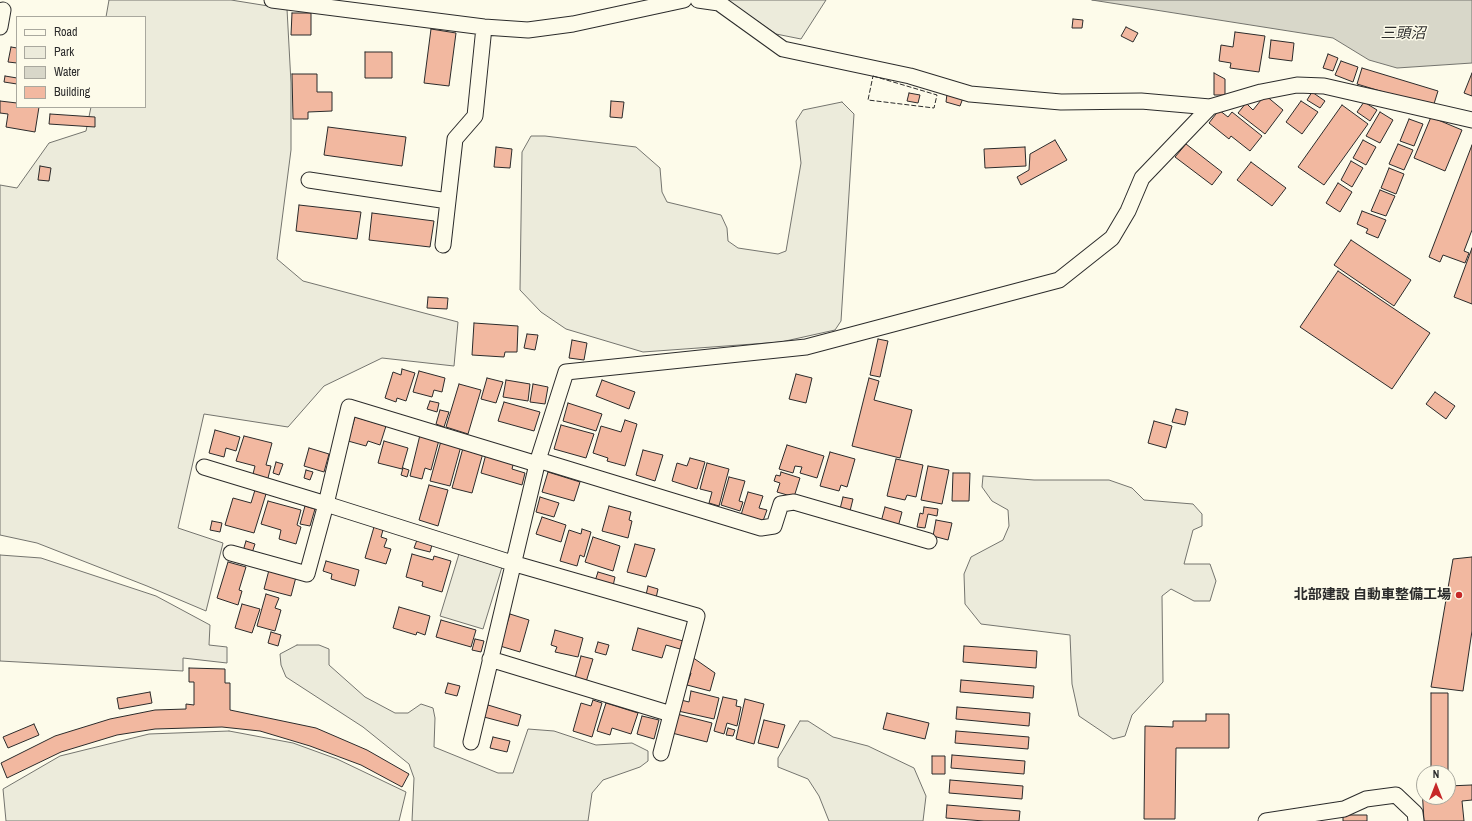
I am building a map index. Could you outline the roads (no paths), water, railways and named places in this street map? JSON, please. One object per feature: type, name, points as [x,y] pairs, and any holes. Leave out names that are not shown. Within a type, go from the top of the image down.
[{"type":"street","points":[[272,0],[484,27],[535,29],[573,24],[684,0]]},
{"type":"street","points":[[698,0],[719,3],[783,49],[910,76],[970,94],[1061,102],[1141,101],[1210,107],[1261,92],[1297,85],[1324,86],[1472,120]]},
{"type":"street","points":[[0,27],[3,10]]},
{"type":"street","points":[[443,245],[455,139],[475,116],[484,27]]},
{"type":"street","points":[[471,742],[537,462],[566,372],[806,347],[1060,280],[1112,238],[1128,211],[1142,178],[1210,107]]},
{"type":"street","points":[[309,180],[448,201]]},
{"type":"street","points":[[231,553],[307,574],[326,504],[349,407],[761,528],[774,526],[781,504],[794,502],[929,541]]},
{"type":"street","points":[[204,467],[512,563],[697,616],[661,753]]},
{"type":"street","points":[[490,659],[671,714]]},
{"type":"street","points":[[1266,821],[1344,809],[1366,799],[1396,795],[1415,813],[1416,821]]},
{"type":"water","name":"三頭沼","points":[[1092,0],[1472,0],[1472,63],[1397,68],[1369,60],[1333,38]]},
{"type":"place","name":"北部建設 自動車整備工場","points":[[1459,595]]}]
